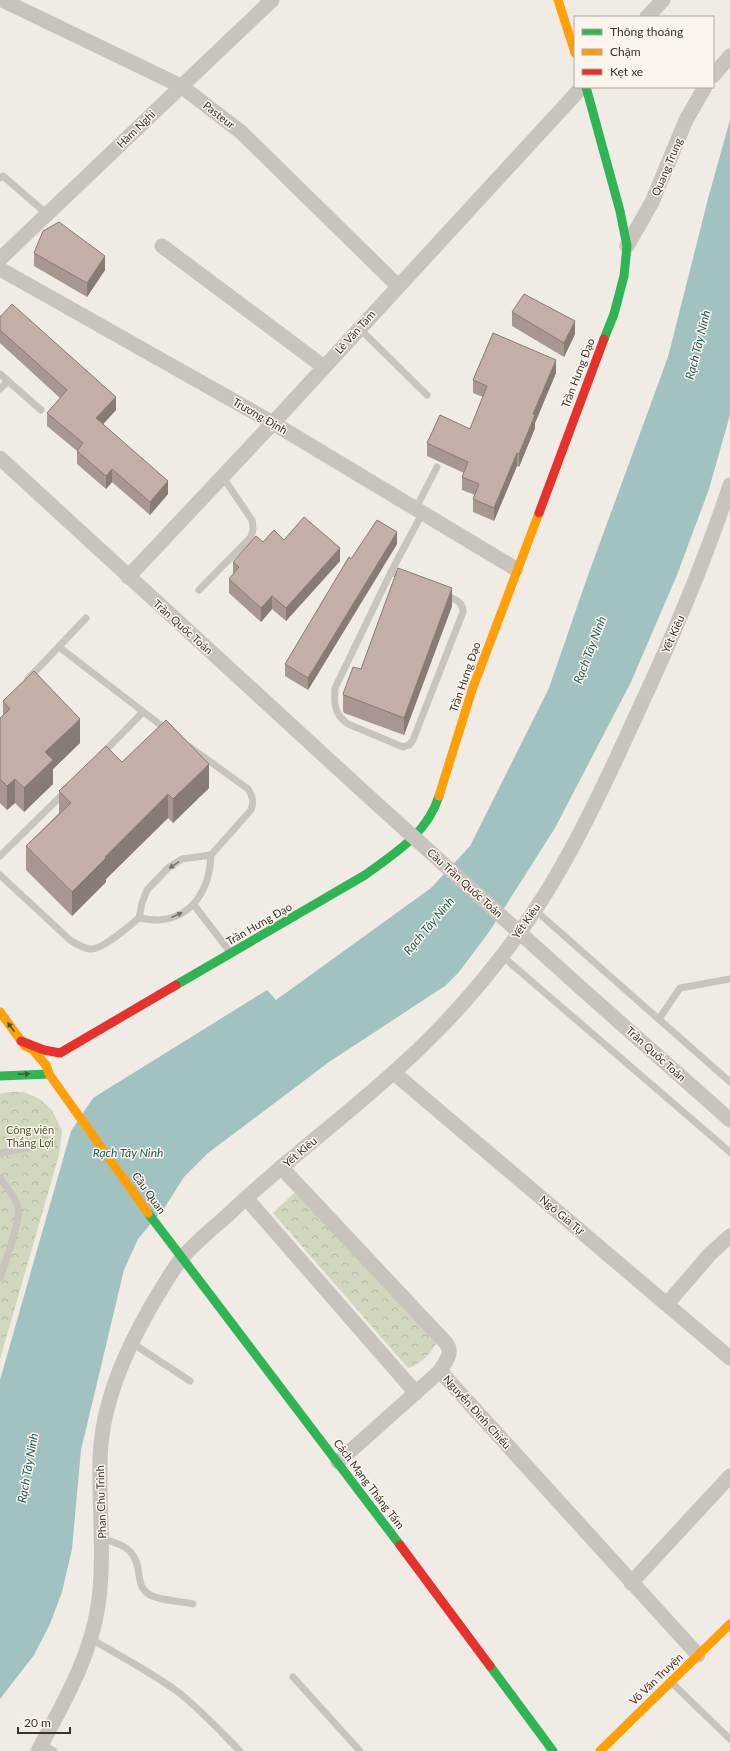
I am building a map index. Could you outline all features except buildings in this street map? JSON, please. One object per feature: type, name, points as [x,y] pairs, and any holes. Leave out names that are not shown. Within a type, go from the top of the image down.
[{"type":"street","name":"Pasteur","points":[[2,0],[181,86],[241,132],[398,286]]},
{"type":"street","name":"Hàm Nghi","points":[[0,259],[272,0]]},
{"type":"street","points":[[558,0],[574,50]]},
{"type":"street","points":[[648,16],[663,0]]},
{"type":"street","points":[[714,75],[730,56]]},
{"type":"street","name":"Lê Văn Tám","points":[[128,577],[273,423],[581,88]]},
{"type":"street","name":"Trần Hưng Đạo","points":[[60,1053],[365,875],[417,834],[436,805],[472,690],[516,569],[614,314],[624,276],[627,246],[620,211],[586,88]]},
{"type":"street","name":"Quang Trung","points":[[627,246],[652,202],[686,120],[705,88]]},
{"type":"street","points":[[162,246],[324,367]]},
{"type":"street","name":"Trương Định","points":[[0,270],[273,423],[516,569]]},
{"type":"street","name":"Trần Quốc Toản","points":[[0,458],[367,795]]},
{"type":"street","name":"Yết Kiêu","points":[[182,1258],[281,1167],[394,1073],[437,1031],[478,986],[535,910],[568,856],[630,730],[678,626],[715,530],[730,485]]},
{"type":"street","name":"Cầu Trần Quốc Toản","points":[[367,795],[581,988]]},
{"type":"street","name":"Trần Quốc Toản","points":[[581,988],[730,1120]]},
{"type":"street","points":[[0,1012],[23,1043],[26,1055],[39,1071],[50,1076]]},
{"type":"street","points":[[23,1043],[44,1050],[60,1053],[50,1076]]},
{"type":"street","name":"Ngô Gia Tự","points":[[394,1073],[730,1358]]},
{"type":"street","points":[[0,1076],[50,1076]]},
{"type":"street","name":"Cầu Quan","points":[[50,1076],[162,1233]]},
{"type":"street","name":"Nguyễn Đình Chiểu","points":[[281,1167],[446,1343],[450,1349],[449,1356],[440,1371],[631,1583],[698,1654]]},
{"type":"street","points":[[246,1198],[416,1393]]},
{"type":"street","name":"Cách Mạng Tháng Tám","points":[[162,1233],[338,1462],[553,1751]]},
{"type":"street","points":[[667,1304],[710,1254],[730,1236]]},
{"type":"street","name":"Phan Chu Trinh","points":[[45,1748],[91,1639],[98,1608],[102,1573],[100,1462],[104,1419],[120,1371],[132,1343],[158,1296],[182,1258]]},
{"type":"street","points":[[338,1462],[440,1371]]},
{"type":"street","points":[[631,1583],[730,1476]]},
{"type":"street","name":"Võ Văn Truyện","points":[[600,1751],[730,1624]]},
{"type":"lane","points":[[0,178],[3,176],[47,214]]},
{"type":"lane","points":[[359,328],[426,395]]},
{"type":"lane","points":[[0,374],[41,410]]},
{"type":"lane","points":[[0,389],[8,381]]},
{"type":"lane","points":[[437,467],[420,510],[335,688],[334,705],[341,719],[348,724],[403,747],[409,745],[413,740],[463,612],[463,607],[460,602],[439,593]]},
{"type":"lane","points":[[199,590],[251,536],[253,529],[252,520],[222,476]]},
{"type":"lane","points":[[391,572],[412,581]]},
{"type":"lane","points":[[21,685],[86,618]]},
{"type":"lane","points":[[59,646],[174,735]]},
{"type":"lane","points":[[94,762],[143,712]]},
{"type":"lane","points":[[139,918],[158,920],[171,918],[194,905],[204,889],[211,855],[251,810],[253,800],[248,789],[186,744]]},
{"type":"lane","points":[[0,856],[72,784]]},
{"type":"lane","points":[[0,875],[70,940],[84,948],[91,950],[100,947],[139,918],[142,903],[147,890],[168,868],[182,859],[211,855]]},
{"type":"lane","points":[[194,905],[232,953]]},
{"type":"lane","points":[[535,910],[730,1082]]},
{"type":"lane","points":[[501,955],[730,1152]]},
{"type":"lane","points":[[659,1019],[680,988],[730,979]]},
{"type":"lane","points":[[0,1153],[53,1143]]},
{"type":"lane","points":[[0,1178],[19,1208],[16,1228],[0,1278]]},
{"type":"lane","points":[[132,1343],[190,1381]]},
{"type":"lane","points":[[102,1538],[127,1549],[133,1555],[137,1563],[140,1585],[143,1590],[151,1595],[193,1604]]},
{"type":"lane","points":[[91,1639],[148,1672],[178,1692],[202,1713],[240,1751]]},
{"type":"lane","points":[[292,1677],[360,1751]]},
{"type":"lane","points":[[671,1682],[730,1739]]},
{"type":"green space","name":"Công viên Thắng Lợi","points":[[8,1092],[24,1092],[40,1099],[52,1110],[62,1131],[59,1155],[0,1359],[0,1094]]},
{"type":"green space","points":[[295,1192],[423,1328],[436,1344],[421,1362],[408,1368],[273,1213]]},
{"type":"water","name":"Rạch Tây Ninh","points":[[730,120],[730,415],[709,489],[677,575],[631,682],[555,828],[489,932],[459,972],[445,986],[329,1062],[208,1153],[184,1177],[165,1207],[138,1239],[124,1270],[81,1450],[72,1549],[62,1592],[50,1624],[34,1655],[0,1699],[0,1380],[71,1131],[93,1098],[267,990],[276,1000],[431,888],[470,846],[549,688],[587,578],[668,357],[709,195]]},
{"type":"traffic: fast","points":[[586,88],[620,211],[627,246],[624,276],[614,314],[604,339]]},
{"type":"traffic: fast","points":[[176,985],[365,875],[409,842],[427,821],[439,796]]},
{"type":"traffic: fast","points":[[0,1076],[49,1074]]},
{"type":"traffic: fast","points":[[148,1213],[400,1545]]},
{"type":"traffic: fast","points":[[490,1666],[553,1751]]},
{"type":"traffic: slow","points":[[558,0],[574,50]]},
{"type":"traffic: slow","points":[[439,796],[472,690],[539,513]]},
{"type":"traffic: slow","points":[[0,1012],[25,1046],[33,1050],[46,1065],[49,1074],[148,1213]]},
{"type":"traffic: slow","points":[[600,1751],[730,1624]]},
{"type":"traffic: jam","points":[[539,513],[604,339]]},
{"type":"traffic: jam","points":[[21,1041],[44,1050],[60,1053],[176,985]]},
{"type":"traffic: jam","points":[[400,1545],[490,1666]]}]
